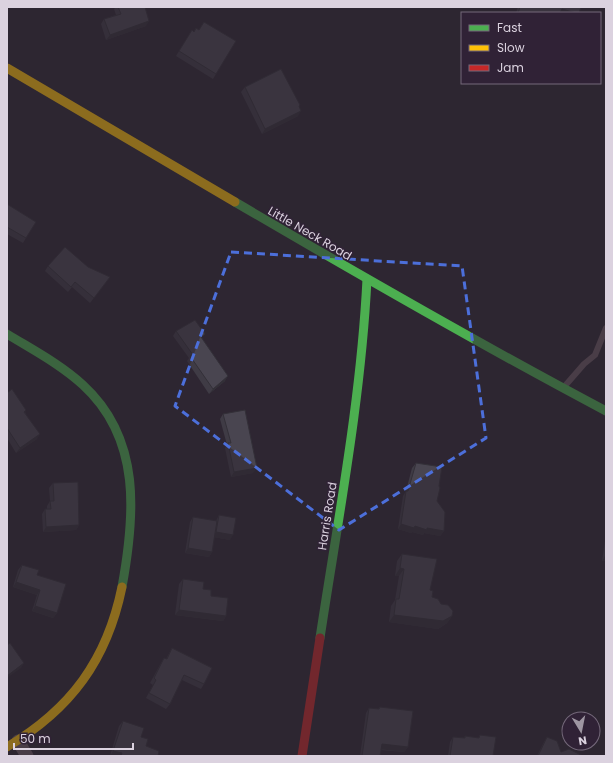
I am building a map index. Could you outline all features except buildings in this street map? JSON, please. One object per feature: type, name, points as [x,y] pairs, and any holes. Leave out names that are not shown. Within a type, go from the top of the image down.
[{"type":"street","name":"Little Neck Road","points":[[7,68],[367,279],[606,411]]},
{"type":"street","name":"Harris Road","points":[[302,756],[355,411],[365,320],[367,279]]},
{"type":"street","points":[[7,334],[49,359],[83,384],[103,409],[115,430],[125,453],[130,477],[132,501],[127,564],[120,598],[112,625],[97,658],[82,683],[62,706],[38,727],[12,744],[27,756]]},
{"type":"lane","points":[[563,388],[595,355],[606,328]]},
{"type":"highlighted area","points":[[231,252],[462,266],[486,438],[339,530],[175,406]]},
{"type":"traffic: fast","points":[[235,202],[420,309],[606,411]]},
{"type":"traffic: fast","points":[[320,638],[360,369],[367,279]]},
{"type":"traffic: fast","points":[[7,334],[56,364],[74,377],[102,406],[116,429],[125,454],[130,480],[131,506],[130,533],[122,587]]},
{"type":"traffic: slow","points":[[7,68],[235,202]]},
{"type":"traffic: slow","points":[[7,747],[30,732],[50,716],[68,699],[83,680],[96,660],[107,637],[122,587]]},
{"type":"traffic: jam","points":[[302,756],[320,638]]}]
